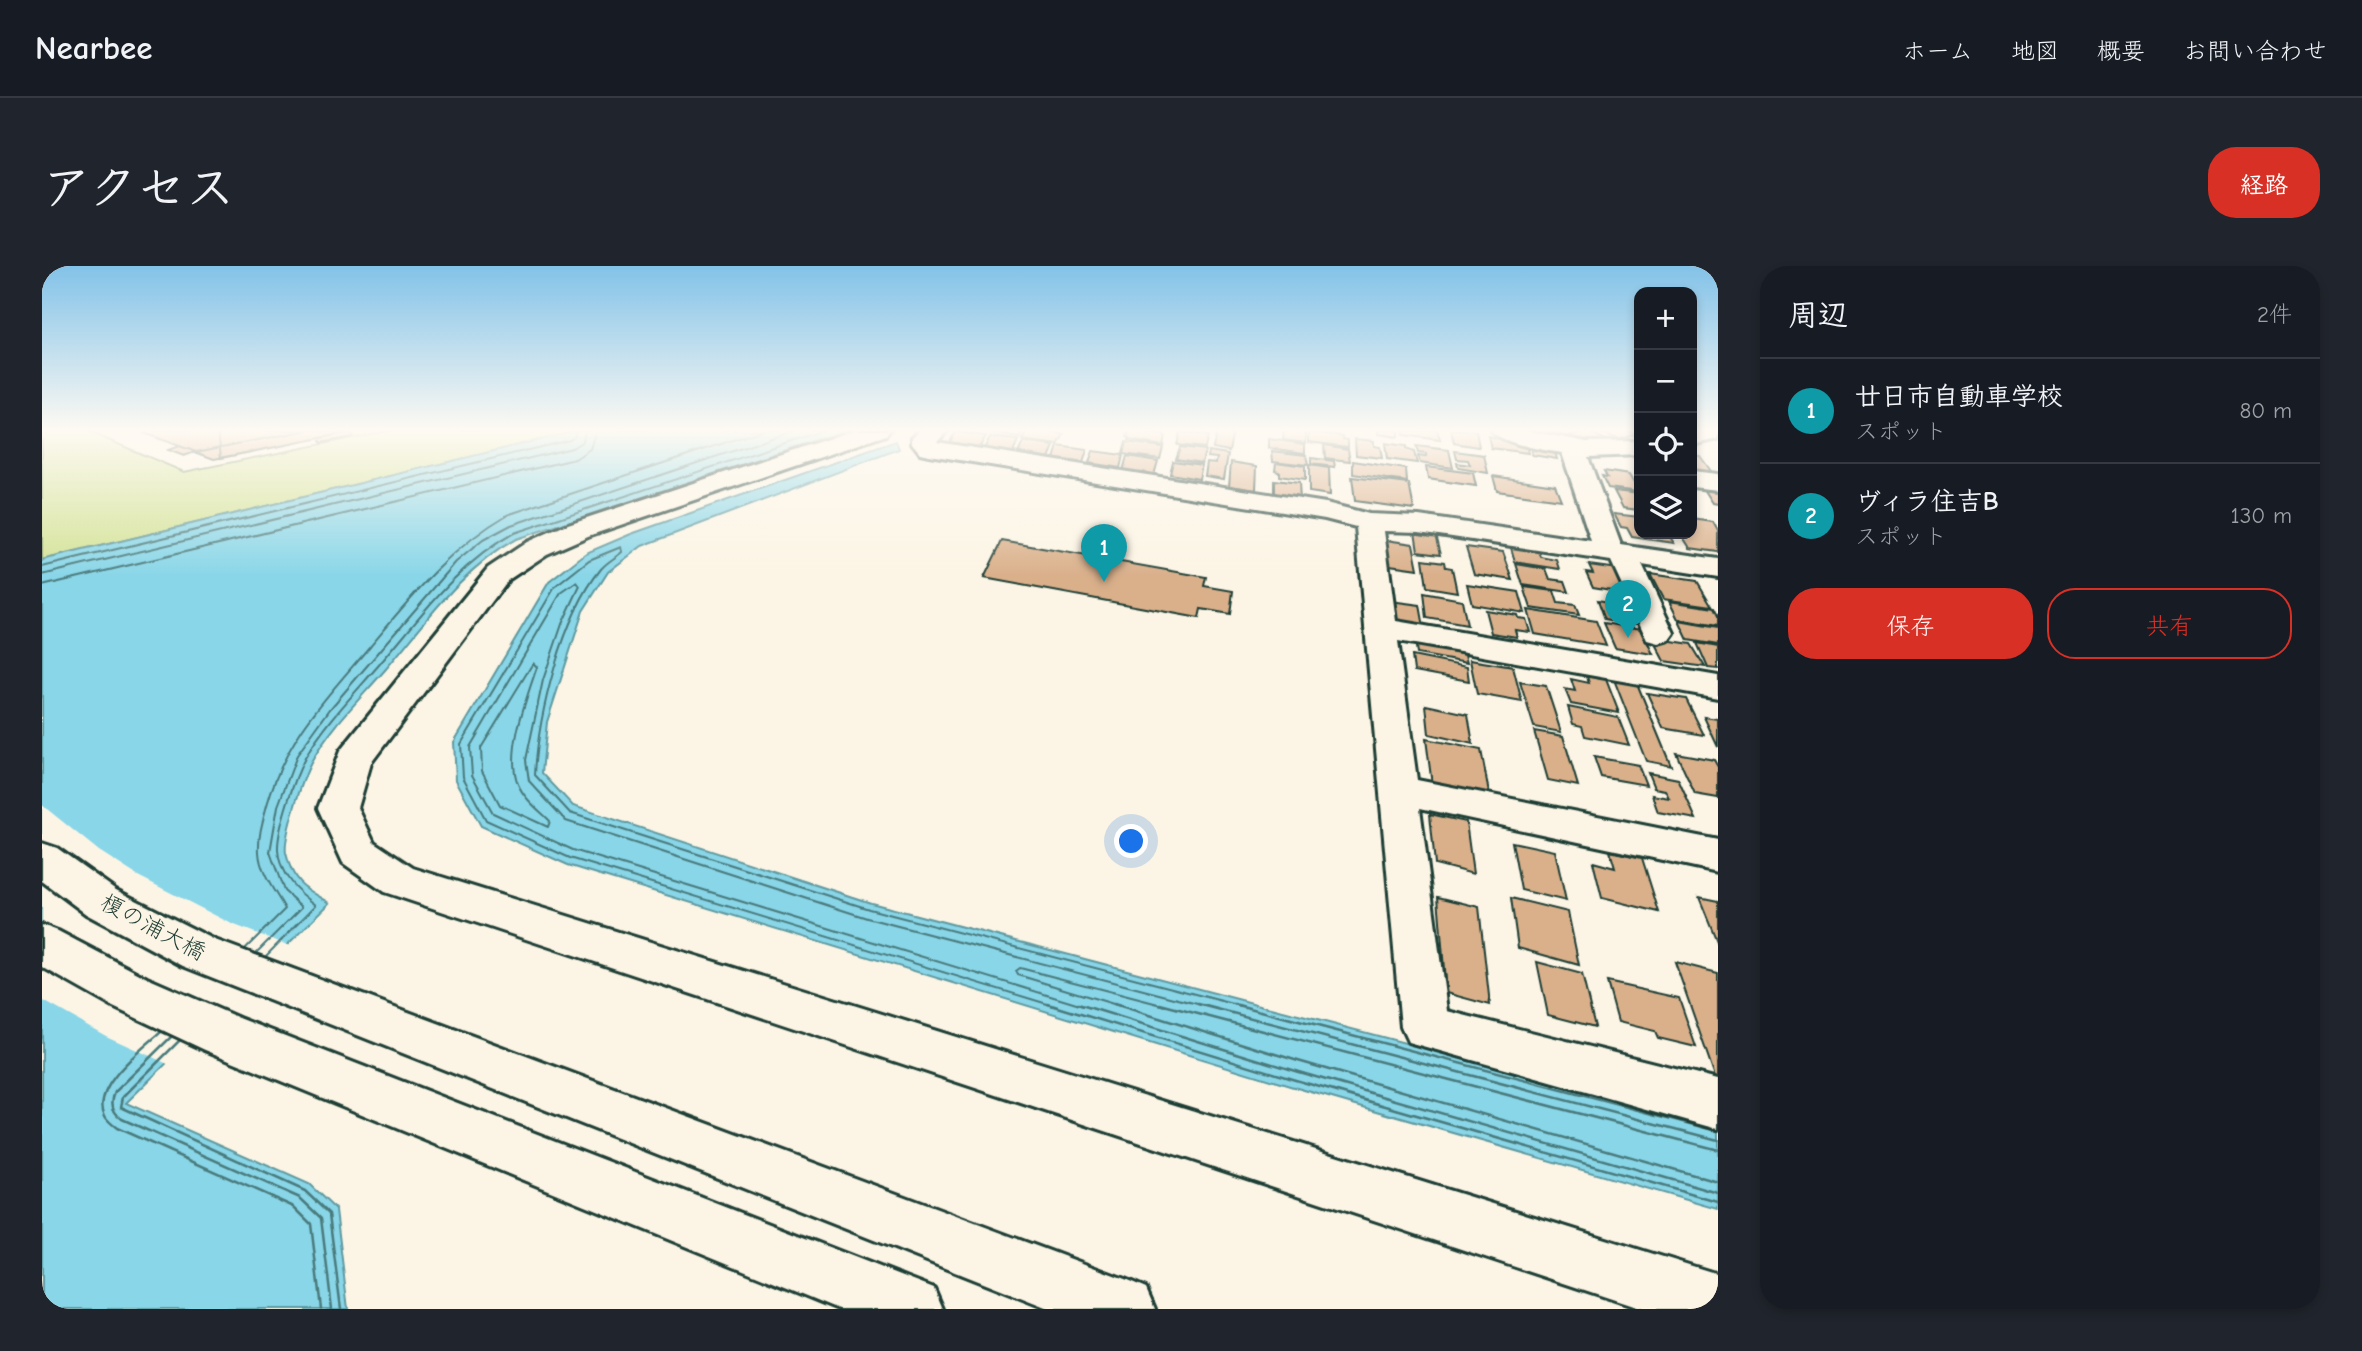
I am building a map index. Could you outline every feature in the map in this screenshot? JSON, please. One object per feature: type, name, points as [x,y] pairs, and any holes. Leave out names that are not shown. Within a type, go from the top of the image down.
[{"type":"street","points":[[732,479],[578,530],[537,548],[498,574],[353,760],[338,808],[358,852],[399,880],[1718,1304]]},
{"type":"street","points":[[1122,479],[1326,511],[1369,522],[1419,524],[1718,568]]},
{"type":"street","points":[[1583,479],[1615,552],[1658,633]]},
{"type":"street","points":[[1697,480],[1718,482]]},
{"type":"street","points":[[1369,522],[1425,1027],[1718,1104]]},
{"type":"street","points":[[1381,628],[1718,688]]},
{"type":"street","points":[[1399,790],[1718,856]]},
{"type":"street","name":"榎の浦大橋","points":[[42,859],[91,895],[147,928],[199,953],[1125,1309]]},
{"type":"street","points":[[42,944],[90,974],[145,1002],[913,1309]]},
{"type":"green space","points":[[42,479],[379,479],[42,560]]},
{"type":"water","points":[[379,479],[699,479],[516,539],[496,551],[445,598],[336,725],[312,761],[304,780],[294,807],[286,853],[292,872],[301,884],[330,903],[126,1103],[309,1184],[336,1210],[348,1309],[42,1309],[42,560]]},
{"type":"water","points":[[789,479],[820,479],[642,546],[608,572],[583,611],[547,722],[542,773],[573,806],[871,903],[1718,1125],[1718,1209],[1290,1086],[568,865],[481,826],[456,780],[454,742],[549,582],[586,553],[631,534]]},
{"type":"pier","points":[[42,805],[99,851],[138,876],[232,924],[290,946],[170,1065],[106,1036],[42,1000]]},
{"type":"building","points":[[1230,479],[1256,479],[1256,490],[1229,486]]},
{"type":"building","points":[[1309,479],[1329,479],[1330,495],[1309,492]]},
{"type":"building","points":[[1352,479],[1409,484],[1414,509],[1355,501]]},
{"type":"building","points":[[1385,479],[1407,479],[1407,482]]},
{"type":"building","points":[[1428,479],[1474,479],[1476,486]]},
{"type":"building","points":[[1494,479],[1511,479],[1555,485],[1561,500],[1497,491]]},
{"type":"building","points":[[1603,479],[1631,479],[1634,491],[1608,488]]},
{"type":"building","points":[[1274,480],[1299,483],[1300,501],[1274,493]]},
{"type":"building","points":[[1702,486],[1718,488],[1718,504],[1713,503]]},
{"type":"building","points":[[1614,491],[1634,493],[1634,509],[1623,508]]},
{"type":"building","points":[[1614,514],[1634,516],[1634,537],[1627,528],[1621,527]]},
{"type":"building","points":[[1697,520],[1713,522],[1718,531],[1718,552],[1690,548],[1684,539],[1697,539]]},
{"type":"building","points":[[1415,531],[1436,534],[1441,554],[1418,551]]},
{"type":"building","points":[[1646,539],[1671,539],[1674,543]]},
{"type":"building","points":[[1386,540],[1413,544],[1418,569],[1390,565]]},
{"type":"building","points":[[1002,541],[1206,577],[1204,586],[1233,591],[1230,614],[1201,609],[1199,618],[984,578]]},
{"type":"building","points":[[1510,544],[1538,548],[1541,557],[1557,560],[1560,569],[1515,562]]},
{"type":"building","points":[[1466,547],[1503,552],[1513,580],[1474,574]]},
{"type":"building","points":[[1423,559],[1445,562],[1446,567],[1452,568],[1457,592],[1427,587]]},
{"type":"building","points":[[1516,564],[1546,569],[1550,579],[1565,581],[1569,592],[1523,585]]},
{"type":"building","points":[[1589,565],[1617,569],[1629,593],[1593,587],[1586,572],[1593,573]]},
{"type":"building","points":[[1650,574],[1697,581],[1712,606],[1663,599]]},
{"type":"building","points":[[1467,584],[1519,592],[1525,613],[1472,604]]},
{"type":"building","points":[[1524,587],[1554,591],[1558,603],[1575,605],[1579,615],[1531,608]]},
{"type":"building","points":[[1424,593],[1462,600],[1467,625],[1427,618]]},
{"type":"building","points":[[1616,596],[1630,598],[1642,625],[1605,619],[1598,600],[1619,604]]},
{"type":"building","points":[[1390,601],[1420,605],[1424,627],[1394,622]]},
{"type":"building","points":[[1669,601],[1714,608],[1718,616],[1718,626],[1678,619]]},
{"type":"building","points":[[1485,610],[1526,619],[1530,632],[1515,630],[1517,637],[1491,633]]},
{"type":"building","points":[[1528,610],[1596,621],[1606,646],[1535,634]]},
{"type":"building","points":[[1679,621],[1718,628],[1718,645],[1688,640]]},
{"type":"building","points":[[1604,623],[1641,629],[1653,654],[1615,648]]},
{"type":"building","points":[[1652,638],[1691,644],[1705,667],[1664,661]]},
{"type":"building","points":[[1415,640],[1463,648],[1467,663],[1417,654]]},
{"type":"building","points":[[1697,643],[1718,647],[1718,669],[1708,668]]},
{"type":"building","points":[[1412,656],[1467,667],[1469,681],[1414,671]]},
{"type":"building","points":[[1470,660],[1513,667],[1522,702],[1477,694]]},
{"type":"building","points":[[1586,674],[1605,677],[1619,713],[1571,704],[1565,689],[1575,691],[1571,679],[1589,683]]},
{"type":"building","points":[[1613,677],[1636,681],[1671,766],[1646,761]]},
{"type":"building","points":[[1520,682],[1546,686],[1561,732],[1534,727]]},
{"type":"building","points":[[1647,693],[1686,699],[1704,735],[1663,728]]},
{"type":"building","points":[[1426,705],[1468,714],[1473,744],[1429,734]]},
{"type":"building","points":[[1568,707],[1618,717],[1629,745],[1585,736],[1582,726],[1573,724]]},
{"type":"building","points":[[1704,717],[1718,719],[1718,747]]},
{"type":"building","points":[[1534,731],[1563,736],[1578,786],[1548,780]]},
{"type":"building","points":[[1426,739],[1481,750],[1490,798],[1432,785]]},
{"type":"building","points":[[1676,753],[1714,760],[1718,767],[1718,798],[1695,794]]},
{"type":"building","points":[[1594,757],[1638,765],[1646,785],[1601,777]]},
{"type":"building","points":[[1648,773],[1678,779],[1696,819],[1658,812],[1652,795],[1669,798],[1665,790],[1654,788]]},
{"type":"building","points":[[1430,814],[1466,822],[1473,874],[1435,864]]},
{"type":"building","points":[[1512,842],[1555,851],[1566,901],[1521,890]]},
{"type":"building","points":[[1610,851],[1642,858],[1659,912],[1602,898],[1593,862],[1615,868]]},
{"type":"building","points":[[1438,897],[1479,907],[1490,1005],[1446,993]]},
{"type":"building","points":[[1699,897],[1718,901],[1718,944]]},
{"type":"building","points":[[1511,898],[1568,912],[1579,965],[1518,948]]},
{"type":"building","points":[[1537,962],[1582,974],[1595,1027],[1548,1015]]},
{"type":"building","points":[[1675,962],[1718,973],[1718,1085]]},
{"type":"building","points":[[1607,982],[1679,998],[1696,1047],[1658,1038],[1655,1031],[1618,1022]]},
{"type":"place","name":"廿日市自動車学校","points":[[1104,582]]},
{"type":"place","name":"ヴィラ住吉B","points":[[1628,638]]}]
